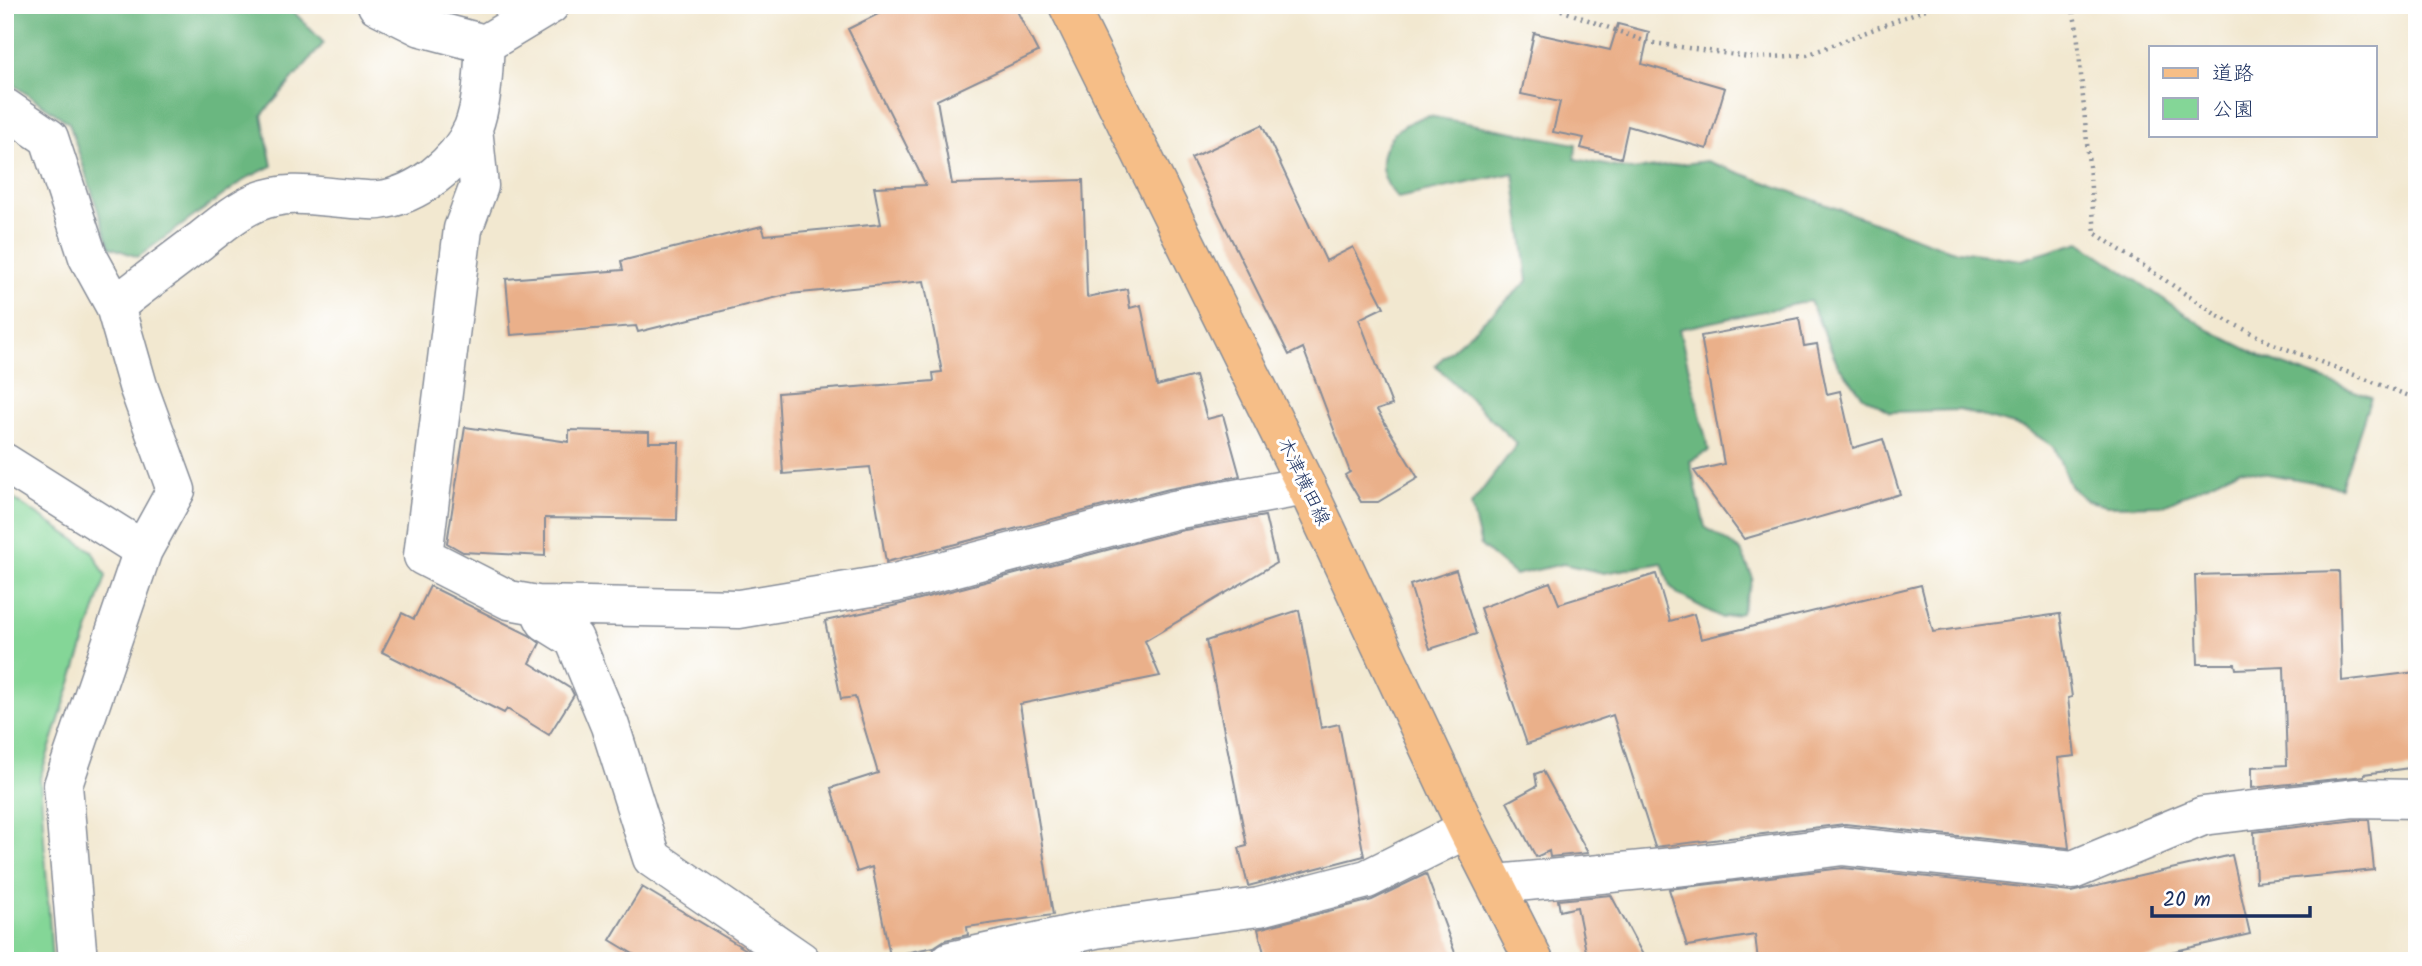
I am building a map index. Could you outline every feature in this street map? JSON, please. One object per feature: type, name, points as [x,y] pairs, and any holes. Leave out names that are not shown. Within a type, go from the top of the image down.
[{"type":"main road","name":"木津横田線","points":[[1068,5],[1306,486],[1467,829],[1534,961]]},
{"type":"street","points":[[377,5],[421,27],[485,44],[550,5]]},
{"type":"street","points":[[485,44],[480,96],[473,128],[479,186],[463,229],[423,556],[509,600],[537,605],[739,609],[895,583],[1174,510],[1306,486]]},
{"type":"street","points":[[5,108],[49,138],[88,257],[115,306],[138,386],[176,490],[143,550],[63,785],[78,961]]},
{"type":"street","points":[[115,306],[234,215],[257,202],[282,195],[309,194],[380,200],[408,191],[435,175],[457,154],[473,128]]},
{"type":"street","points":[[5,463],[143,550]]},
{"type":"street","points":[[537,605],[545,621],[574,639],[610,726],[652,858],[801,961]]},
{"type":"street","points":[[1497,884],[1694,865],[1843,846],[2073,870],[2203,816],[2355,798],[2417,799]]},
{"type":"street","points":[[950,961],[1096,929],[1259,907],[1367,879],[1467,829]]},
{"type":"path","points":[[1548,5],[1647,42],[1756,58],[1807,55],[1936,5]]},
{"type":"path","points":[[2072,5],[2077,30],[2095,233],[2218,316],[2271,344],[2417,399]]},
{"type":"green space","points":[[5,5],[287,5],[324,43],[262,115],[272,166],[247,178],[138,257],[110,247],[69,123],[5,79]]},
{"type":"green space","points":[[1429,116],[1576,144],[1575,159],[1631,170],[1707,161],[1951,250],[2021,260],[2080,242],[2209,330],[2264,358],[2371,397],[2341,487],[2240,469],[2164,505],[2106,506],[2086,500],[2070,486],[2054,447],[2025,428],[1959,410],[1890,412],[1863,396],[1838,365],[1810,301],[1679,329],[1709,451],[1690,461],[1705,527],[1741,551],[1753,578],[1741,613],[1722,618],[1679,595],[1670,586],[1662,563],[1604,573],[1563,564],[1515,575],[1481,546],[1471,505],[1517,444],[1435,365],[1528,281],[1514,173],[1398,198],[1388,185],[1383,172],[1385,148],[1401,128],[1414,120]]},
{"type":"green space","points":[[5,493],[92,551],[106,576],[40,778],[52,961],[5,961]]},
{"type":"building","points":[[896,5],[1014,5],[1038,52],[937,100],[952,184],[1083,180],[1087,297],[1127,289],[1130,308],[1141,305],[1157,386],[1195,376],[1207,419],[1223,415],[1240,476],[1169,489],[886,562],[870,467],[783,474],[778,393],[934,381],[933,373],[942,372],[924,281],[790,294],[638,332],[636,326],[511,335],[506,279],[623,270],[621,261],[762,226],[765,235],[881,224],[874,187],[926,185],[848,29]]},
{"type":"building","points":[[1618,24],[1649,32],[1642,64],[1725,88],[1707,149],[1628,126],[1621,158],[1581,148],[1584,138],[1553,132],[1560,102],[1521,94],[1534,33],[1610,50]]},
{"type":"building","points":[[1262,125],[1326,261],[1353,247],[1384,307],[1359,319],[1392,405],[1377,410],[1418,478],[1378,502],[1361,502],[1345,475],[1350,472],[1303,348],[1289,355],[1191,158]]},
{"type":"building","points":[[1799,318],[1804,346],[1817,344],[1827,394],[1840,391],[1853,448],[1883,439],[1900,494],[1744,539],[1694,471],[1724,464],[1701,336]]},
{"type":"building","points":[[465,427],[569,442],[569,430],[649,432],[649,442],[679,442],[677,520],[545,518],[545,556],[463,552],[447,543]]},
{"type":"building","points":[[1265,516],[1276,563],[1145,641],[1160,676],[1020,704],[1053,915],[967,927],[968,935],[945,940],[934,947],[890,956],[872,867],[857,872],[831,788],[878,773],[855,697],[841,699],[825,621],[893,606],[1179,531]]},
{"type":"building","points":[[1456,570],[1476,634],[1430,649],[1410,585]]},
{"type":"building","points":[[2339,571],[2342,681],[2417,672],[2417,767],[2364,776],[2252,788],[2252,767],[2287,765],[2284,667],[2236,669],[2235,664],[2198,664],[2195,575]]},
{"type":"building","points":[[1656,574],[1670,621],[1694,614],[1701,639],[1921,585],[1933,632],[2060,614],[2072,697],[2068,698],[2075,756],[2058,758],[2069,848],[1845,824],[1655,847],[1613,715],[1527,744],[1480,608],[1550,582],[1559,604]]},
{"type":"building","points":[[430,586],[540,643],[530,663],[571,689],[574,695],[549,735],[507,709],[504,713],[382,652],[402,613],[414,619]]},
{"type":"building","points":[[1299,610],[1321,728],[1339,724],[1364,856],[1248,886],[1239,848],[1247,846],[1206,641]]},
{"type":"building","points":[[1543,771],[1588,853],[1550,857],[1549,851],[1536,857],[1507,802],[1537,786],[1535,774]]},
{"type":"building","points":[[2369,820],[2374,870],[2256,882],[2254,832]]},
{"type":"building","points":[[2232,855],[2250,934],[2131,961],[1758,961],[1755,935],[1687,946],[1669,889],[1843,868],[2071,892]]},
{"type":"building","points":[[1426,874],[1458,961],[1266,961],[1258,929],[1372,900]]},
{"type":"building","points":[[642,887],[762,961],[645,961],[610,940]]},
{"type":"building","points":[[1611,895],[1643,955],[1615,961],[1588,961],[1577,907],[1560,911],[1558,900]]}]
